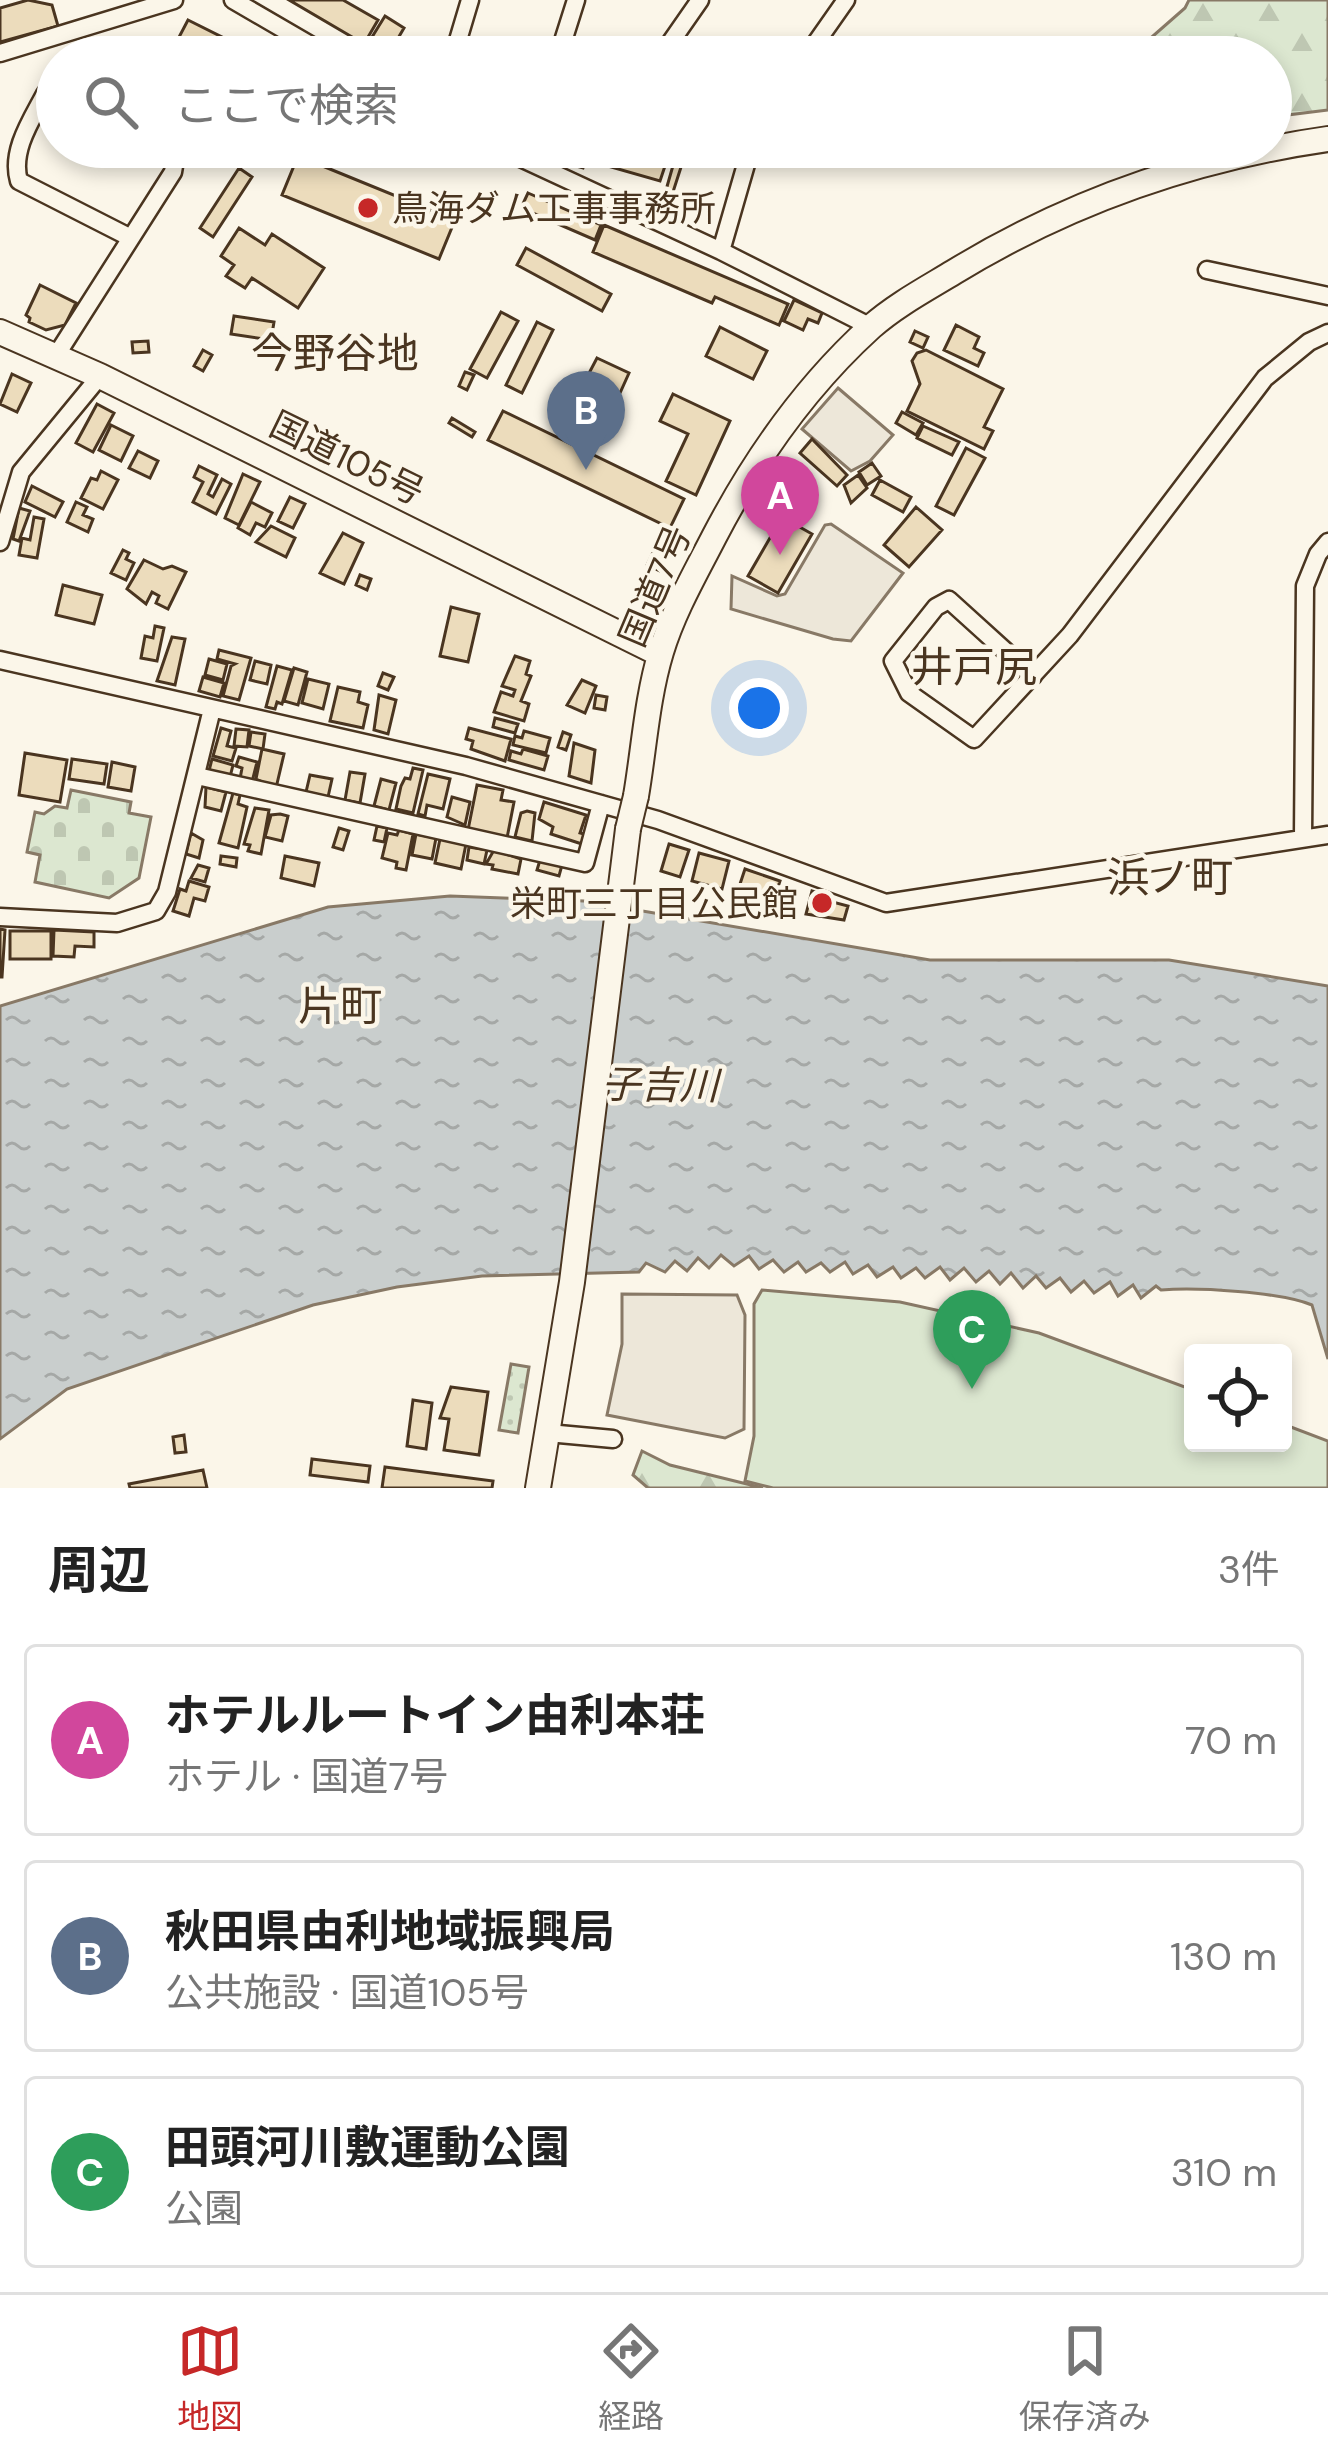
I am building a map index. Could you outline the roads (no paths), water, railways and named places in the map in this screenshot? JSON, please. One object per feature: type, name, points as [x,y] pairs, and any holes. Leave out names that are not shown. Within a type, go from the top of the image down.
[{"type":"highway","name":"国道7号","points":[[1292,147],[1328,139]]},
{"type":"highway","name":"国道7号","points":[[538,1488],[572,1282],[628,829],[660,654],[680,604],[739,490],[814,386],[872,327],[901,304],[1021,231],[1100,197],[1201,168]]},
{"type":"highway","name":"国道105号","points":[[0,332],[100,376],[660,654]]},
{"type":"street","points":[[233,0],[295,36]]},
{"type":"street","points":[[459,36],[470,0]]},
{"type":"street","points":[[565,36],[576,0]]},
{"type":"street","points":[[675,36],[700,0]]},
{"type":"street","points":[[821,36],[846,0]]},
{"type":"street","points":[[54,36],[163,2]]},
{"type":"street","points":[[0,53],[36,42]]},
{"type":"street","points":[[19,181],[15,168],[36,111]]},
{"type":"street","points":[[54,359],[174,168]]},
{"type":"street","points":[[557,168],[872,327]]},
{"type":"street","points":[[721,251],[746,168]]},
{"type":"street","points":[[0,172],[131,238]]},
{"type":"street","points":[[1207,270],[1328,296]]},
{"type":"street","points":[[1033,676],[949,600],[936,607],[893,661],[909,693],[974,739],[1033,676],[1070,634],[1265,378],[1309,342],[1328,333]]},
{"type":"street","points":[[0,542],[21,472],[100,376]]},
{"type":"street","points":[[1303,838],[1305,586],[1328,542]]},
{"type":"street","points":[[0,660],[466,766],[658,820],[886,903],[1328,836]]},
{"type":"street","points":[[0,917],[117,923],[157,911],[167,892],[212,709]]},
{"type":"street","points":[[196,776],[585,863],[601,804]]},
{"type":"street","points":[[548,1433],[614,1438]]},
{"type":"water","name":"子吉川","points":[[450,896],[584,901],[930,960],[1169,960],[1328,986],[1328,1359],[1312,1305],[1280,1297],[1156,1286],[1141,1298],[1133,1285],[1118,1296],[1110,1282],[1094,1293],[1084,1281],[1071,1292],[1060,1278],[1046,1288],[1036,1276],[1023,1288],[1011,1273],[1000,1284],[989,1271],[976,1282],[964,1268],[950,1280],[940,1267],[925,1278],[916,1268],[901,1278],[893,1267],[877,1277],[868,1265],[853,1274],[845,1262],[830,1272],[821,1263],[806,1272],[798,1262],[784,1272],[773,1260],[759,1269],[749,1256],[734,1266],[721,1255],[709,1268],[698,1258],[687,1271],[675,1261],[665,1272],[646,1263],[639,1272],[482,1276],[313,1305],[67,1389],[0,1439],[0,1006],[328,907]]},
{"type":"place","name":"鳥海ダム工事事務所","points":[[368,208]]},
{"type":"place","name":"秋田県由利地域振興局","points":[[586,470]]},
{"type":"place","name":"ホテルルートイン由利本荘","points":[[780,555]]},
{"type":"place","name":"栄町三丁目公民館","points":[[822,903]]},
{"type":"place","name":"田頭河川敷運動公園","points":[[972,1389]]},
{"type":"district","name":"今野谷地","points":[[335,353]]},
{"type":"district","name":"井戸尻","points":[[974,667]]},
{"type":"district","name":"浜ノ町","points":[[1170,877]]},
{"type":"district","name":"片町","points":[[340,1006]]}]
